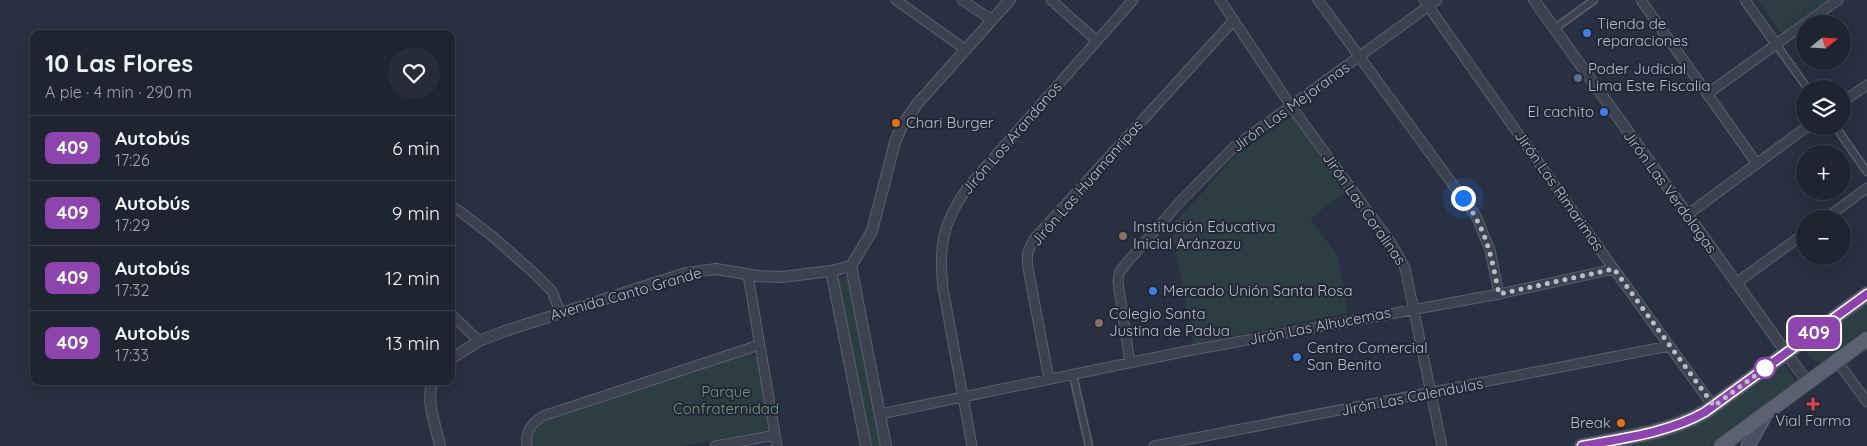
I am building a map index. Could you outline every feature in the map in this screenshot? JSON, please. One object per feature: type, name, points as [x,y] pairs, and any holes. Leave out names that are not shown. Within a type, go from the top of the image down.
[{"type":"main road","points":[[1582,446],[1674,426],[1692,419],[1714,406],[1867,294]]},
{"type":"main road","points":[[1721,446],[1867,339]]},
{"type":"main road","points":[[1748,446],[1766,414]]},
{"type":"street","points":[[896,0],[966,50]]},
{"type":"street","points":[[962,0],[992,20]]},
{"type":"street","points":[[886,446],[851,266],[872,231],[895,142],[902,126],[918,104],[1010,0]]},
{"type":"street","points":[[1051,0],[1097,41]]},
{"type":"street","name":"Jirón Los Arandanos","points":[[972,446],[940,264],[941,246],[951,213],[967,188],[1133,0]]},
{"type":"street","name":"Jirón Las Coralinas","points":[[1220,0],[1291,106],[1390,243],[1405,268],[1442,446]]},
{"type":"street","points":[[1318,0],[1476,216],[1490,250],[1499,294]]},
{"type":"street","name":"Jirón Las Mejoranas","points":[[1130,363],[1118,282],[1119,273],[1124,266],[1178,204],[1234,147],[1359,57],[1426,3],[1437,0]]},
{"type":"street","name":"Jirón Las Verdolagas","points":[[1534,0],[1687,216],[1808,382]]},
{"type":"street","points":[[1554,29],[1594,0]]},
{"type":"street","points":[[1641,0],[1757,164]]},
{"type":"street","points":[[1746,0],[1802,80]]},
{"type":"street","points":[[1707,94],[1838,0]]},
{"type":"street","name":"Jirón Las Rimarimas","points":[[1426,3],[1669,346],[1714,406]]},
{"type":"street","name":"Jirón Las Huamanripas","points":[[1049,379],[1026,257],[1029,248],[1041,231],[1234,20]]},
{"type":"street","points":[[1851,96],[1867,85]]},
{"type":"street","points":[[1687,216],[1796,135]]},
{"type":"street","points":[[1840,135],[1867,172]]},
{"type":"street","points":[[1837,210],[1867,188]]},
{"type":"street","points":[[455,208],[492,236],[540,279],[552,291],[560,312]]},
{"type":"street","points":[[1736,283],[1796,240]]},
{"type":"street","name":"Avenida Canto Grande","points":[[455,356],[479,341],[560,312],[684,274],[716,269],[748,275],[781,277],[831,271],[851,266]]},
{"type":"street","name":"Jirón Las Alhucemas","points":[[880,414],[1130,363],[1414,308],[1499,294],[1614,269]]},
{"type":"street","points":[[831,271],[866,446]]},
{"type":"street","points":[[748,275],[777,446]]},
{"type":"street","points":[[455,318],[479,341]]},
{"type":"street","points":[[526,446],[525,436],[532,423],[543,416],[759,345]]},
{"type":"street","name":"Jirón Las Calendulas","points":[[1154,446],[1669,346]]},
{"type":"street","points":[[1837,361],[1867,402]]},
{"type":"street","points":[[1073,375],[1089,446]]},
{"type":"street","points":[[432,385],[430,400],[440,446]]},
{"type":"street","points":[[715,446],[775,434]]},
{"type":"green space","points":[[1757,0],[1829,0],[1808,15],[1796,15],[1796,24],[1782,34]]},
{"type":"green space","points":[[1294,115],[1347,191],[1310,218],[1338,257],[1348,313],[1194,344],[1171,227],[1236,155]]},
{"type":"green space","points":[[845,277],[848,279],[881,446],[869,446],[838,281],[838,279]]},
{"type":"green space","points":[[1867,301],[1867,330],[1822,362],[1813,360],[1807,353],[1808,343]]},
{"type":"green space","name":"Parque Confraternidad","points":[[750,353],[757,357],[769,430],[683,446],[531,446],[535,431],[547,421]]},
{"type":"green space","points":[[1782,364],[1786,366],[1794,378],[1794,383],[1708,446],[1611,446],[1662,436]]},
{"type":"bus line","name":"409","points":[[1582,446],[1660,431],[1692,419],[1705,412],[1867,294]]},
{"type":"place","name":"Tienda de reparaciones","points":[[1587,33]]},
{"type":"place","name":"Poder Judicial Lima Este Fiscalia","points":[[1578,78]]},
{"type":"place","name":"El cachito","points":[[1604,112]]},
{"type":"place","name":"Chari Burger","points":[[896,123]]},
{"type":"place","name":"Institución Educativa Inicial Aránzazu","points":[[1123,236]]},
{"type":"place","name":"Mercado Unión Santa Rosa","points":[[1153,291]]},
{"type":"place","name":"Colegio Santa Justina de Padua","points":[[1099,323]]},
{"type":"place","name":"Centro Comercial San Benito","points":[[1297,357]]},
{"type":"place","name":"Vial Farma","points":[[1813,404]]},
{"type":"place","name":"Break","points":[[1621,423]]},
{"type":"route","points":[[1463,198],[1476,216],[1483,231],[1490,250],[1499,294],[1614,269],[1714,406],[1772,363],[1765,368]]}]
